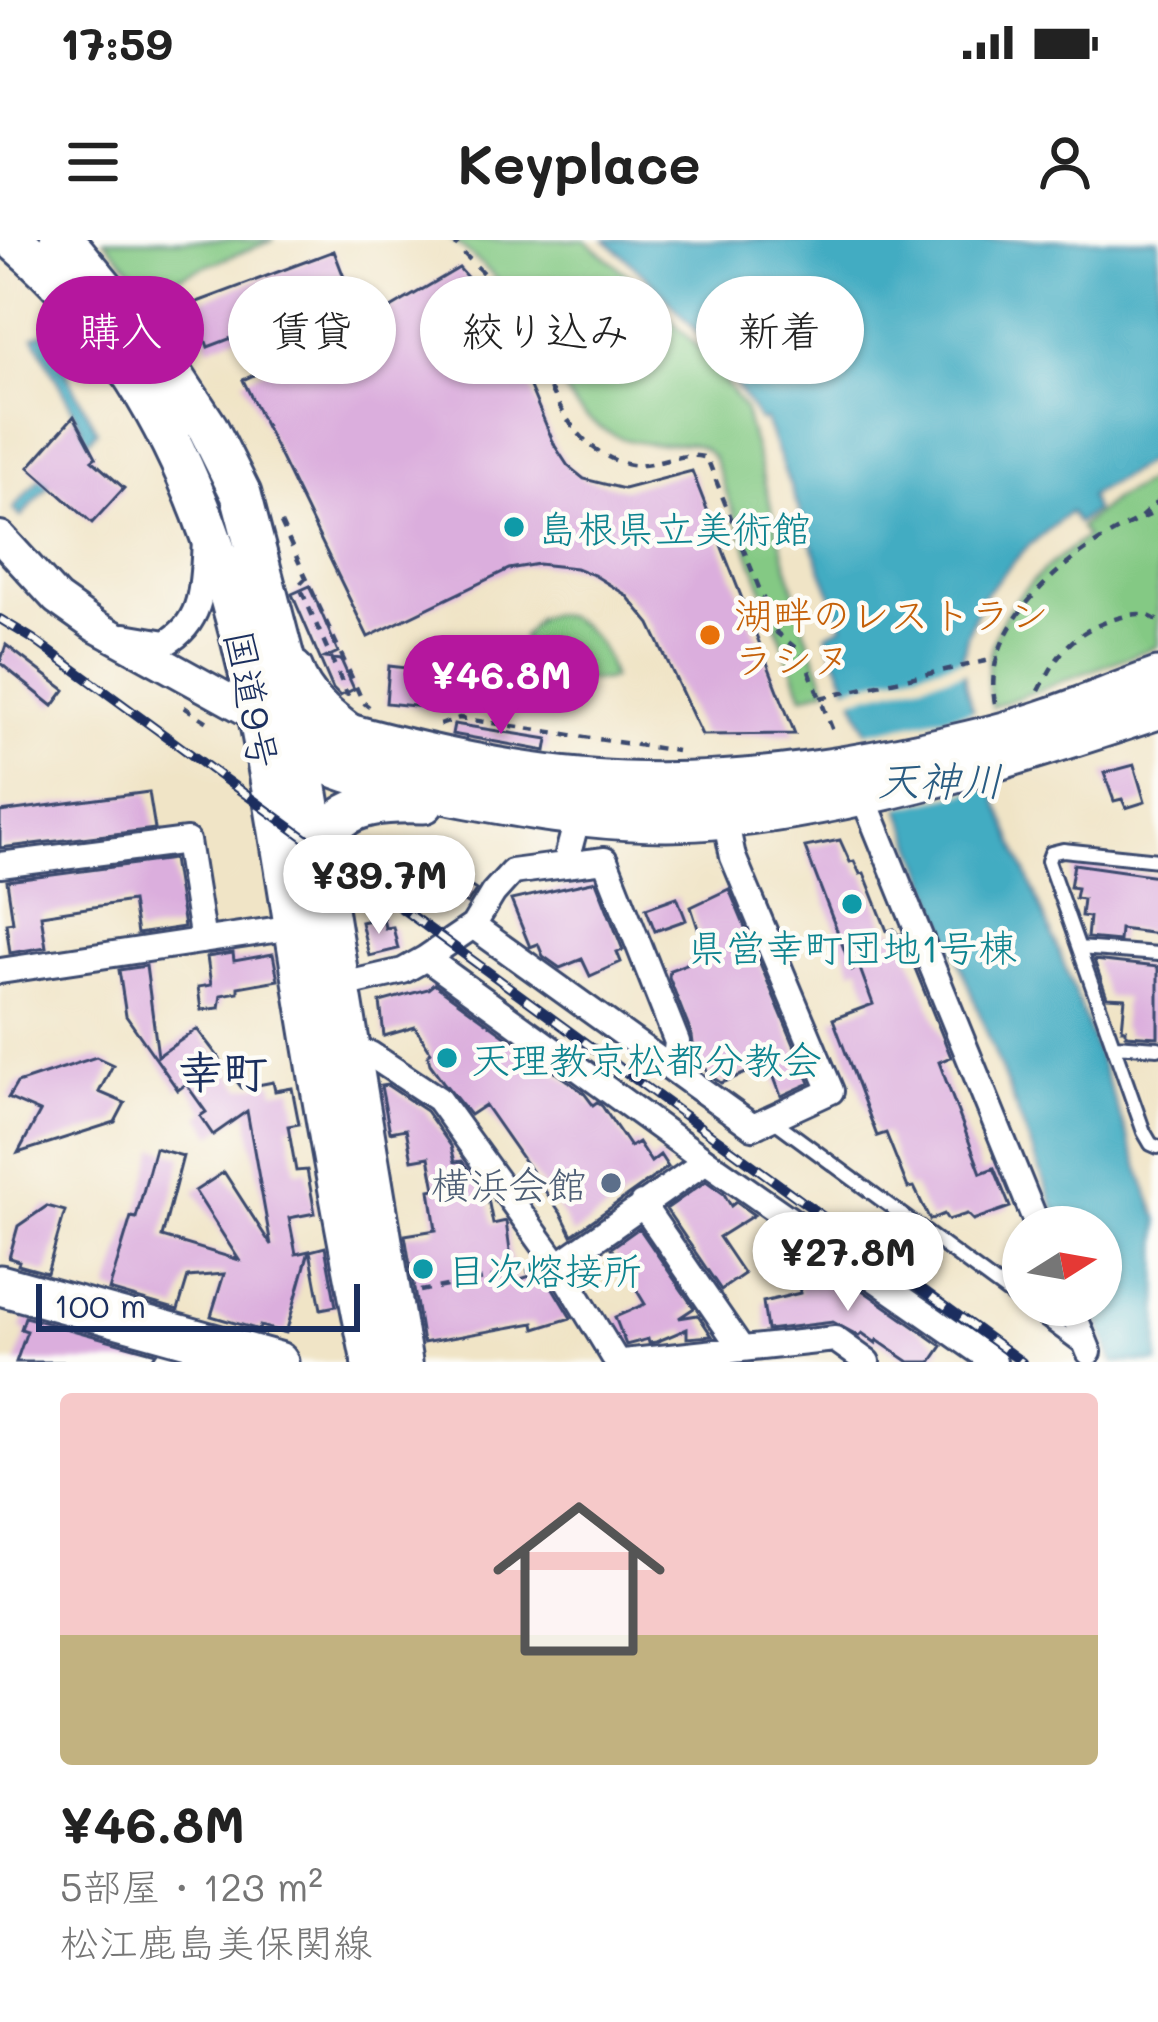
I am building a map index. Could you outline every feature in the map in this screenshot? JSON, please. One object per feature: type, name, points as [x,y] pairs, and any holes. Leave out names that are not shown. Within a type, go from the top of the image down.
[{"type":"main road","name":"国道9号","points":[[14,240],[53,273],[135,376],[175,444],[235,609],[286,730],[318,873],[402,1362]]},
{"type":"main road","name":"国道9号","points":[[60,240],[162,358],[208,428],[241,494],[278,626],[294,926],[335,1180],[372,1362]]},
{"type":"main road","points":[[278,626],[297,682],[326,718],[357,714],[543,775],[623,782],[862,773]]},
{"type":"main road","points":[[318,873],[330,830],[361,808],[424,802],[494,818],[725,818],[862,773],[1000,736],[1158,678]]},
{"type":"main road","points":[[1000,736],[1158,709]]},
{"type":"main road","points":[[286,730],[357,714]]},
{"type":"main road","points":[[286,730],[343,772],[578,816]]},
{"type":"main road","points":[[0,1285],[278,1362]]},
{"type":"street","points":[[94,626],[166,644],[180,636],[192,623],[201,601],[206,519]]},
{"type":"street","points":[[0,536],[57,599],[94,626],[286,730]]},
{"type":"street","points":[[862,773],[1030,1206]]},
{"type":"street","points":[[565,865],[578,816]]},
{"type":"street","points":[[479,916],[753,1127],[773,1120],[831,1091],[733,857],[725,818]]},
{"type":"street","points":[[0,865],[187,841],[203,940]]},
{"type":"street","points":[[338,986],[403,971],[426,958],[479,916],[512,872],[605,860],[676,1042],[674,1068]]},
{"type":"street","points":[[0,971],[294,926]]},
{"type":"street","points":[[426,958],[994,1362]]},
{"type":"street","points":[[350,1054],[370,1054],[439,1100],[558,1265],[620,1362],[835,1339],[867,1362]]},
{"type":"street","points":[[558,1265],[706,1161]]},
{"type":"street","points":[[642,1204],[741,1348]]},
{"type":"street","points":[[1078,1326],[1089,1352]]},
{"type":"lane","points":[[1158,860],[1063,850],[1051,853],[1048,868],[1147,1139],[1158,1147]]},
{"type":"lane","points":[[1079,948],[1158,954]]},
{"type":"lane","points":[[1115,1045],[1158,1048]]},
{"type":"lane","points":[[773,1120],[1002,1288]]},
{"type":"lane","points":[[1054,1326],[1089,1352]]},
{"type":"path","points":[[452,240],[506,299],[529,339],[548,388],[575,430],[600,452],[630,466],[694,453],[707,458],[777,634],[802,652],[820,698],[862,773]]},
{"type":"path","points":[[1139,519],[1158,501]]},
{"type":"path","points":[[1000,736],[993,698],[999,658],[1029,598],[1066,564],[1158,512]]},
{"type":"path","points":[[277,513],[363,702],[357,714]]},
{"type":"path","points":[[307,577],[299,586],[357,714]]},
{"type":"path","points":[[1034,700],[1078,634],[1110,620],[1147,613],[1158,605]]},
{"type":"path","points":[[1147,613],[1158,620]]},
{"type":"path","points":[[820,698],[999,658]]},
{"type":"path","points":[[427,730],[459,718],[680,751]]},
{"type":"path","points":[[398,850],[479,916]]},
{"type":"path","points":[[391,1297],[558,1265]]},
{"type":"green space","points":[[104,240],[274,240],[180,276],[138,276]]},
{"type":"green space","points":[[452,240],[585,240],[629,276],[494,276]]},
{"type":"green space","points":[[672,321],[696,346],[696,384],[726,384],[744,409],[805,630],[827,688],[803,696],[713,457],[692,444],[653,444],[600,427],[562,384],[672,384]]},
{"type":"green space","points":[[1158,476],[1158,646],[992,707],[990,653],[1009,608],[1086,537],[1080,527],[1113,500]]},
{"type":"green space","points":[[550,614],[573,620],[592,635],[612,678],[546,677],[536,669],[526,655],[523,636],[538,618]]},
{"type":"water","name":"天神川","points":[[605,240],[1158,240],[1158,456],[1089,496],[1094,511],[1077,523],[1070,512],[1027,547],[983,596],[963,657],[965,683],[997,802],[1070,979],[1158,1220],[1158,1362],[1113,1362],[1100,1326],[1122,1326],[1122,1206],[1054,1206],[907,826],[826,634],[843,626],[765,420],[759,421],[735,384],[864,384],[864,276],[696,276],[696,332],[672,303],[672,276],[644,276]]},
{"type":"water","points":[[59,384],[72,384],[97,431],[21,517],[13,509],[83,429]]},
{"type":"pier","points":[[969,658],[970,671],[845,700],[840,689]]},
{"type":"pier","points":[[977,710],[999,785],[892,809],[860,734]]},
{"type":"building","points":[[334,251],[344,276],[267,276]]},
{"type":"building","points":[[228,291],[228,339],[208,347],[204,336],[204,300]]},
{"type":"building","name":"島根県立美術館","points":[[420,291],[420,384],[529,384],[555,446],[584,479],[624,489],[692,471],[795,734],[702,735],[650,624],[626,595],[576,568],[538,564],[509,569],[368,637],[245,384],[396,384],[396,305]]},
{"type":"building","points":[[74,416],[96,457],[92,460],[124,488],[92,523],[29,467]]},
{"type":"building","points":[[310,586],[338,652],[325,658],[341,660],[354,689],[340,696],[292,594]]},
{"type":"building","points":[[6,645],[65,690],[53,706],[0,663]]},
{"type":"building","points":[[389,666],[458,674],[456,692],[446,690],[443,709],[386,703]]},
{"type":"building","points":[[454,724],[548,739],[546,751],[452,734]]},
{"type":"building","points":[[1134,765],[1145,802],[1126,808],[1122,799],[1114,801],[1104,773]]},
{"type":"building","points":[[149,792],[155,829],[0,848],[0,812]]},
{"type":"building","points":[[840,840],[850,862],[864,873],[887,931],[901,934],[951,1057],[939,1062],[981,1173],[994,1168],[1010,1206],[973,1220],[967,1214],[948,1220],[944,1214],[930,1220],[914,1187],[908,1188],[886,1133],[877,1136],[833,1019],[873,1004],[859,966],[852,970],[805,847]]},
{"type":"building","points":[[414,849],[476,890],[467,904],[429,879],[425,886],[400,869]]},
{"type":"building","points":[[173,859],[184,927],[137,934],[132,901],[41,915],[46,947],[10,953],[6,923],[13,922],[7,881]]},
{"type":"building","points":[[1074,864],[1158,876],[1158,934],[1120,929],[1119,941],[1087,938],[1089,917],[1081,916],[1083,899],[1075,898],[1077,888],[1070,887]]},
{"type":"building","points":[[596,881],[623,950],[617,952],[621,962],[590,976],[582,959],[560,968],[543,956],[538,944],[530,947],[511,900]]},
{"type":"building","points":[[729,889],[810,1083],[781,1096],[769,1064],[721,1083],[705,1066],[696,1066],[692,1036],[669,977],[670,970],[707,956],[691,907]]},
{"type":"building","points":[[677,897],[686,920],[655,931],[646,908]]},
{"type":"building","points":[[383,917],[385,928],[393,927],[398,949],[369,956],[361,922]]},
{"type":"building","points":[[233,953],[234,961],[273,954],[278,980],[238,987],[238,992],[221,995],[219,1008],[201,1010],[198,987],[211,985],[207,957]]},
{"type":"building","points":[[1094,960],[1158,967],[1158,1037],[1126,1035],[1122,1029],[1125,998],[1107,997]]},
{"type":"building","points":[[146,966],[158,1056],[197,1029],[242,1088],[273,1082],[275,1091],[292,1088],[299,1124],[288,1126],[296,1171],[307,1170],[315,1213],[289,1218],[296,1254],[309,1251],[286,1333],[211,1316],[224,1274],[188,1277],[178,1310],[109,1290],[155,1148],[183,1156],[162,1237],[239,1260],[195,1191],[224,1172],[271,1245],[247,1111],[213,1135],[200,1116],[206,1112],[186,1084],[178,1090],[126,1016],[119,970]]},
{"type":"building","points":[[434,984],[584,1093],[593,1105],[602,1106],[630,1147],[638,1142],[651,1162],[660,1155],[668,1167],[572,1235],[485,1105],[470,1115],[443,1082],[415,1027],[384,1036],[380,1002]]},
{"type":"building","points":[[96,1057],[113,1065],[99,1092],[125,1103],[115,1122],[18,1153],[40,1112],[8,1098],[17,1083]]},
{"type":"building","points":[[387,1085],[426,1111],[451,1146],[455,1162],[462,1161],[487,1194],[493,1224],[506,1221],[514,1281],[543,1272],[571,1318],[535,1329],[534,1323],[423,1343],[405,1235],[436,1230],[430,1190],[435,1189],[429,1157],[412,1160],[406,1129],[390,1132],[381,1086]]},
{"type":"building","points":[[706,1181],[731,1206],[736,1202],[754,1215],[719,1237],[744,1274],[721,1290],[666,1209]]},
{"type":"building","points":[[47,1206],[65,1211],[47,1273],[9,1258],[18,1226]]},
{"type":"building","points":[[639,1228],[694,1308],[679,1318],[698,1315],[712,1336],[687,1338],[687,1329],[656,1342],[648,1339],[626,1345],[615,1317],[645,1304],[611,1248]]},
{"type":"building","points":[[325,1247],[336,1306],[321,1309],[310,1251]]},
{"type":"building","points":[[818,1259],[942,1346],[931,1362],[909,1362],[877,1340],[833,1322],[767,1330],[763,1302],[800,1293],[799,1283]]},
{"type":"building","points":[[25,1317],[156,1353],[150,1362],[16,1362],[27,1331],[21,1329]]},
{"type":"railway","points":[[0,619],[1022,1362]]},
{"type":"place","name":"島根県立美術館","points":[[514,527]]},
{"type":"place","name":"湖畔のレストラン ラシヌ","points":[[710,635]]},
{"type":"place","name":"県営幸町団地1号棟","points":[[852,904]]},
{"type":"place","name":"天理教京松都分教会","points":[[447,1058]]},
{"type":"place","name":"横浜会館","points":[[611,1183]]},
{"type":"place","name":"目次熔接所","points":[[423,1269]]},
{"type":"district","name":"幸町","points":[[223,1070]]}]
